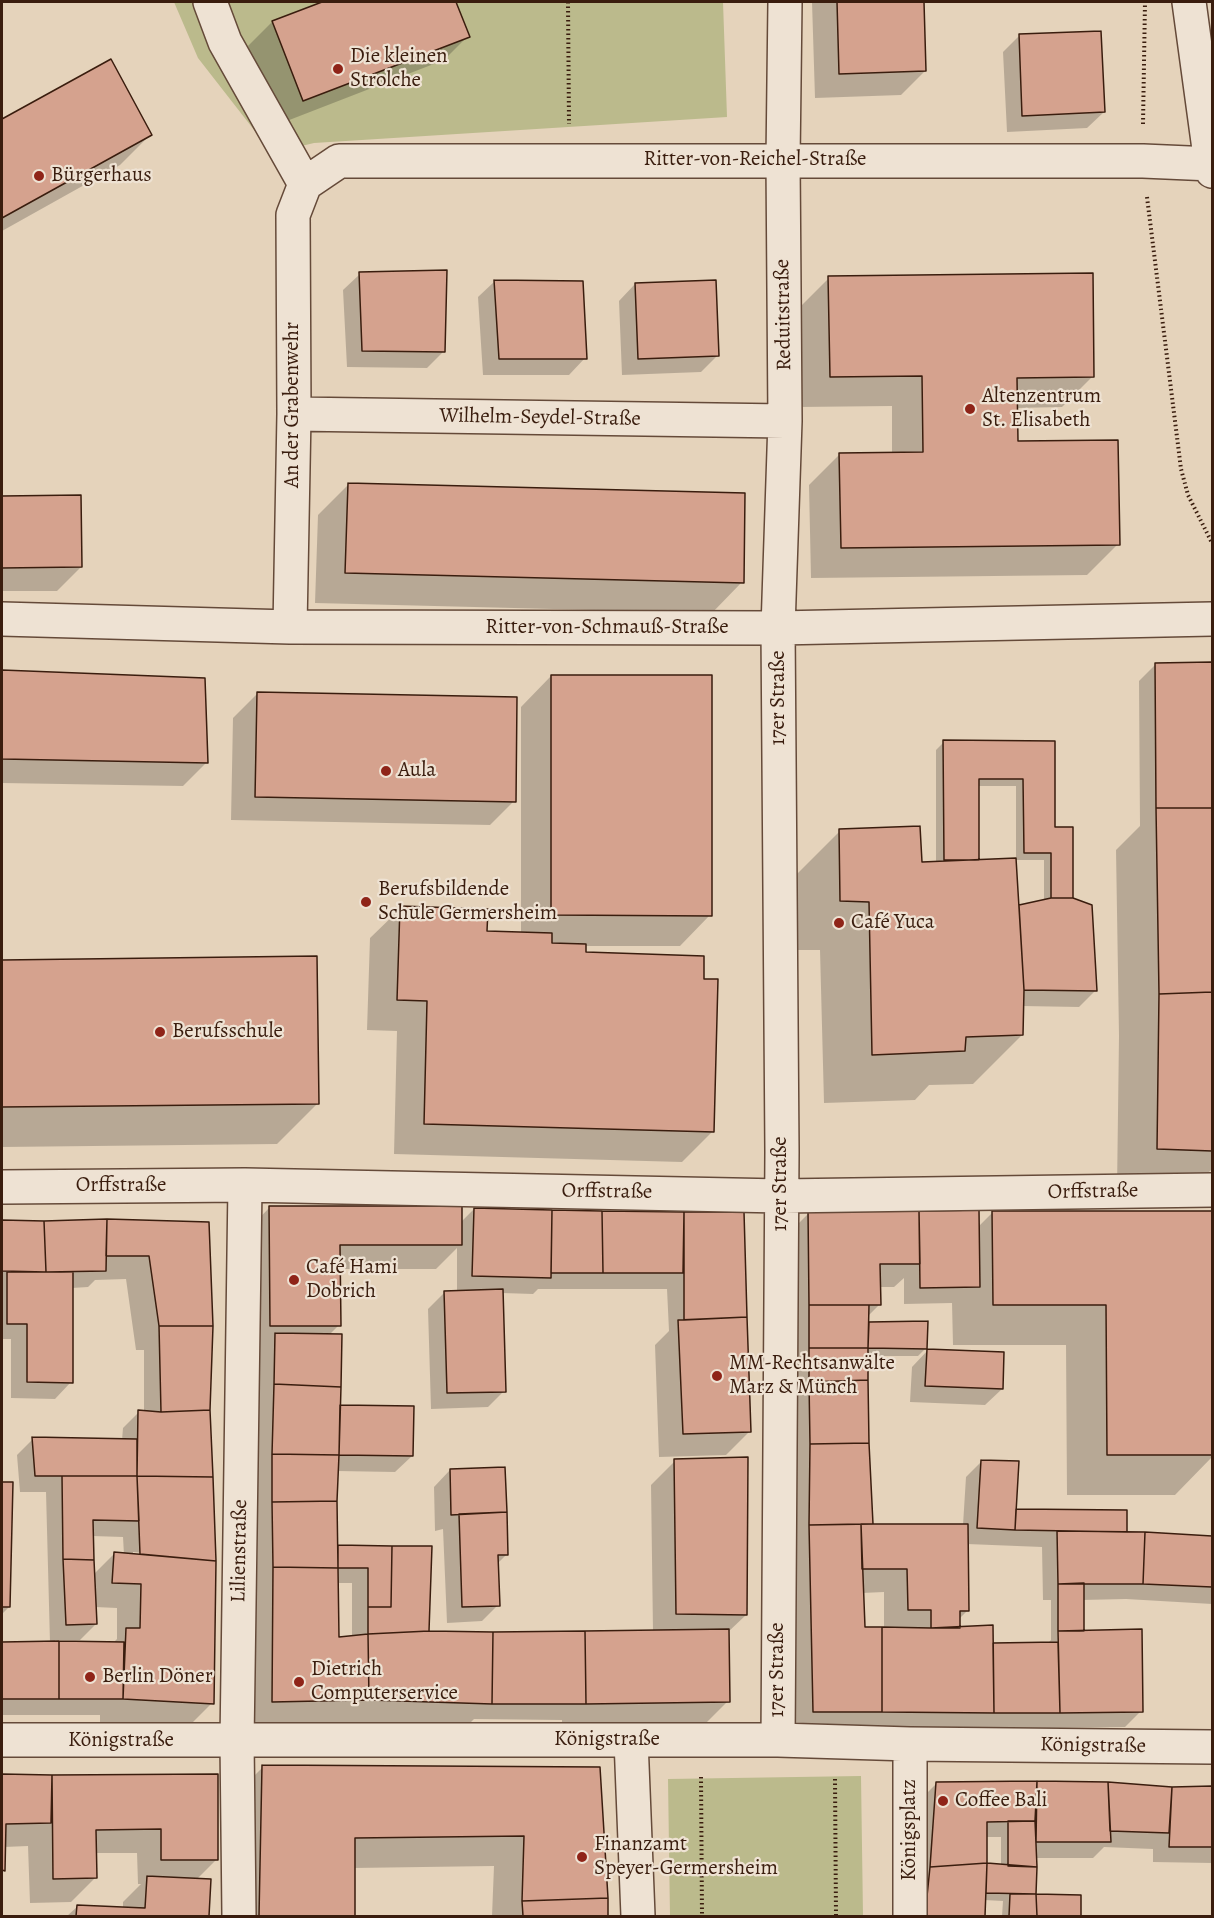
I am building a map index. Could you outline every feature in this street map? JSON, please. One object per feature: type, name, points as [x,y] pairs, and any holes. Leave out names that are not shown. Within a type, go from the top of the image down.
[{"type":"street","points":[[210,2],[225,42],[305,184]]},
{"type":"street","name":"Reduitstraße","points":[[778,628],[785,421],[784,2]]},
{"type":"street","points":[[1190,2],[1212,167]]},
{"type":"street","name":"Ritter-von-Reichel-Straße","points":[[305,184],[339,161],[1143,161],[1212,167]]},
{"type":"street","name":"An der Grabenwehr","points":[[290,627],[294,414],[293,215],[305,184]]},
{"type":"street","name":"Wilhelm-Seydel-Straße","points":[[294,414],[785,421]]},
{"type":"street","name":"Ritter-von-Schmauß-Straße","points":[[2,619],[290,627],[778,628],[1212,619]]},
{"type":"street","name":"17er Straße","points":[[778,628],[782,1196],[778,1740]]},
{"type":"street","name":"Orffstraße","points":[[2,1187],[244,1185],[782,1196],[1212,1190]]},
{"type":"street","name":"Lilienstraße","points":[[239,1917],[237,1741],[244,1185]]},
{"type":"street","name":"Königstraße","points":[[2,1740],[778,1740],[910,1744],[1212,1747]]},
{"type":"street","points":[[632,1740],[638,1917]]},
{"type":"street","name":"Königsplatz","points":[[910,1744],[910,1917]]},
{"type":"path","points":[[568,2],[570,160]]},
{"type":"path","points":[[1145,2],[1143,161],[1181,469],[1188,495],[1212,543]]},
{"type":"path","points":[[700,1740],[702,1917]]},
{"type":"path","points":[[834,1742],[836,1917]]},
{"type":"shaded area","points":[[174,2],[723,2],[727,117],[314,143],[272,153],[198,58]]},
{"type":"shaded area","points":[[861,1776],[863,1916],[670,1916],[668,1779]]},
{"type":"building","name":"Die kleinen Strolche","points":[[322,2],[456,2],[470,37],[303,101],[272,21]]},
{"type":"building","points":[[837,2],[924,2],[926,71],[839,74]]},
{"type":"building","points":[[1101,31],[1105,112],[1022,116],[1019,34]]},
{"type":"building","name":"Bürgerhaus","points":[[111,59],[152,135],[2,218],[2,119]]},
{"type":"building","points":[[447,270],[445,352],[362,351],[359,272]]},
{"type":"building","name":"Altenzentrum St. Elisabeth","points":[[1093,273],[1094,377],[1017,378],[1018,441],[1118,440],[1120,545],[841,548],[839,453],[923,452],[922,376],[830,377],[828,276]]},
{"type":"building","points":[[494,280],[583,281],[587,359],[499,359]]},
{"type":"building","points":[[716,280],[719,356],[638,359],[635,283]]},
{"type":"building","points":[[348,483],[745,493],[744,583],[345,573]]},
{"type":"building","points":[[81,495],[82,567],[2,568],[2,496]]},
{"type":"building","points":[[1212,662],[1212,808],[1156,808],[1155,663]]},
{"type":"building","points":[[2,670],[205,678],[208,763],[2,759]]},
{"type":"building","points":[[551,675],[712,675],[712,916],[551,915]]},
{"type":"building","name":"Aula","points":[[257,692],[517,697],[516,802],[255,797]]},
{"type":"building","points":[[943,740],[1055,741],[1055,827],[1073,827],[1073,898],[1051,898],[1051,853],[1024,853],[1023,779],[979,779],[979,860],[944,860]]},
{"type":"building","points":[[1156,808],[1212,808],[1212,992],[1159,994]]},
{"type":"building","points":[[920,826],[922,862],[1016,858],[1024,990],[1023,1035],[966,1037],[965,1051],[872,1055],[869,902],[840,901],[839,829]]},
{"type":"building","points":[[1051,898],[1073,898],[1092,905],[1097,991],[1024,990],[1019,905]]},
{"type":"building","points":[[400,906],[488,909],[487,931],[552,933],[552,943],[586,944],[586,952],[704,956],[704,979],[718,979],[714,1132],[424,1124],[427,1001],[397,1000]]},
{"type":"building","name":"Berufsschule","points":[[317,956],[319,1104],[2,1107],[2,960]]},
{"type":"building","points":[[1212,992],[1212,1151],[1157,1149],[1159,994]]},
{"type":"building","points":[[269,1206],[462,1206],[462,1245],[340,1245],[341,1326],[270,1326]]},
{"type":"building","points":[[474,1208],[552,1210],[551,1278],[472,1276]]},
{"type":"building","points":[[552,1210],[602,1211],[603,1273],[551,1273]]},
{"type":"building","points":[[979,1210],[980,1287],[920,1288],[919,1211]]},
{"type":"building","points":[[602,1211],[684,1212],[683,1273],[603,1273]]},
{"type":"building","points":[[808,1211],[919,1211],[920,1264],[880,1264],[881,1305],[809,1305]]},
{"type":"building","points":[[992,1211],[1212,1211],[1212,1455],[1107,1455],[1106,1305],[993,1305]]},
{"type":"building","points":[[684,1212],[744,1212],[747,1317],[684,1320]]},
{"type":"building","points":[[107,1219],[209,1222],[213,1326],[159,1326],[149,1256],[106,1256]]},
{"type":"building","points":[[107,1219],[106,1271],[46,1272],[44,1221]]},
{"type":"building","points":[[2,1220],[44,1221],[46,1272],[2,1271]]},
{"type":"building","points":[[7,1272],[73,1272],[73,1383],[27,1382],[27,1324],[7,1324]]},
{"type":"building","points":[[503,1289],[506,1392],[447,1393],[444,1291]]},
{"type":"building","points":[[809,1305],[869,1305],[868,1348],[809,1348]]},
{"type":"building","points":[[747,1317],[751,1432],[683,1434],[678,1320]]},
{"type":"building","points":[[928,1321],[927,1349],[868,1348],[869,1322]]},
{"type":"building","points":[[159,1326],[213,1326],[210,1410],[161,1412]]},
{"type":"building","points":[[275,1333],[342,1334],[341,1387],[274,1384]]},
{"type":"building","points":[[809,1348],[868,1348],[868,1380],[809,1382]]},
{"type":"building","points":[[927,1349],[1004,1352],[1003,1389],[925,1386]]},
{"type":"building","points":[[868,1380],[869,1443],[810,1444],[809,1382]]},
{"type":"building","points":[[274,1384],[341,1387],[339,1455],[272,1454]]},
{"type":"building","points":[[340,1405],[414,1406],[413,1456],[339,1455]]},
{"type":"building","points":[[138,1410],[161,1412],[210,1410],[213,1477],[137,1476]]},
{"type":"building","points":[[32,1437],[137,1439],[137,1476],[35,1476]]},
{"type":"building","points":[[869,1443],[873,1524],[809,1525],[810,1444]]},
{"type":"building","points":[[272,1454],[339,1455],[337,1501],[272,1502]]},
{"type":"building","points":[[748,1457],[747,1615],[676,1614],[674,1459]]},
{"type":"building","points":[[981,1460],[1019,1461],[1015,1530],[977,1528]]},
{"type":"building","points":[[505,1467],[507,1512],[451,1515],[450,1469]]},
{"type":"building","points":[[62,1476],[137,1476],[139,1521],[93,1520],[94,1560],[63,1559]]},
{"type":"building","points":[[137,1476],[213,1477],[216,1561],[140,1554]]},
{"type":"building","points":[[2,1482],[13,1482],[10,1607],[2,1607]]},
{"type":"building","points":[[337,1501],[338,1568],[273,1567],[272,1502]]},
{"type":"building","points":[[1016,1509],[1127,1510],[1127,1532],[1015,1530]]},
{"type":"building","points":[[507,1512],[508,1555],[498,1555],[500,1606],[462,1607],[459,1514]]},
{"type":"building","points":[[861,1524],[865,1627],[882,1627],[882,1712],[813,1712],[809,1525]]},
{"type":"building","points":[[861,1524],[968,1524],[969,1611],[960,1611],[960,1628],[931,1628],[931,1610],[908,1610],[907,1569],[862,1569]]},
{"type":"building","points":[[1057,1531],[1145,1532],[1143,1584],[1058,1584]]},
{"type":"building","points":[[1145,1532],[1212,1536],[1212,1587],[1143,1584]]},
{"type":"building","points":[[338,1545],[392,1546],[391,1607],[368,1607],[368,1568],[338,1568]]},
{"type":"building","points":[[392,1546],[432,1546],[429,1631],[368,1634],[368,1607],[391,1607]]},
{"type":"building","points":[[114,1552],[216,1561],[214,1704],[123,1699],[126,1628],[140,1628],[141,1584],[112,1583]]},
{"type":"building","points":[[63,1559],[94,1560],[97,1624],[66,1625]]},
{"type":"building","points":[[273,1567],[338,1568],[339,1637],[368,1634],[369,1700],[272,1702]]},
{"type":"building","points":[[1084,1583],[1084,1631],[1058,1631],[1058,1584]]},
{"type":"building","points":[[993,1625],[994,1713],[882,1712],[882,1627],[931,1628]]},
{"type":"building","points":[[729,1629],[730,1702],[586,1704],[585,1631]]},
{"type":"building","points":[[1142,1629],[1143,1712],[1060,1713],[1058,1631]]},
{"type":"building","points":[[429,1631],[493,1632],[492,1704],[369,1700],[368,1634]]},
{"type":"building","points":[[585,1631],[586,1704],[492,1704],[493,1632]]},
{"type":"building","points":[[59,1641],[59,1699],[2,1699],[2,1642]]},
{"type":"building","points":[[59,1641],[124,1642],[123,1699],[59,1699]]},
{"type":"building","points":[[1058,1642],[1060,1713],[994,1713],[993,1643]]},
{"type":"building","points":[[262,1765],[600,1767],[608,1898],[522,1901],[524,1836],[355,1838],[355,1916],[259,1916]]},
{"type":"building","points":[[2,1774],[52,1775],[51,1823],[6,1824],[5,1871],[2,1870]]},
{"type":"building","points":[[218,1774],[218,1860],[161,1860],[161,1829],[96,1830],[97,1878],[53,1879],[52,1775]]},
{"type":"building","points":[[1037,1781],[1035,1821],[987,1822],[987,1863],[930,1867],[936,1782]]},
{"type":"building","points":[[1037,1781],[1108,1782],[1111,1842],[1036,1842]]},
{"type":"building","points":[[1108,1782],[1172,1787],[1169,1833],[1110,1831]]},
{"type":"building","points":[[1212,1786],[1212,1847],[1169,1847],[1172,1787]]},
{"type":"building","points":[[1008,1821],[1035,1821],[1037,1867],[1008,1866]]},
{"type":"building","points":[[987,1863],[985,1916],[925,1916],[930,1867]]},
{"type":"building","points":[[987,1863],[1037,1867],[1036,1894],[986,1893]]},
{"type":"building","points":[[147,1876],[211,1879],[209,1916],[76,1916],[77,1905],[145,1908]]},
{"type":"building","points":[[1010,1894],[1036,1894],[1037,1916],[1009,1916]]},
{"type":"building","points":[[1036,1894],[1081,1895],[1081,1916],[1037,1916]]},
{"type":"building","points":[[608,1898],[608,1916],[523,1916],[522,1901]]},
{"type":"place","name":"Die kleinen Strolche","points":[[338,69]]},
{"type":"place","name":"Bürgerhaus","points":[[39,176]]},
{"type":"place","name":"Altenzentrum St. Elisabeth","points":[[970,409]]},
{"type":"place","name":"Aula","points":[[386,771]]},
{"type":"place","name":"Berufsbildende Schule Germersheim","points":[[366,902]]},
{"type":"place","name":"Café Yuca","points":[[839,923]]},
{"type":"place","name":"Berufsschule","points":[[160,1032]]},
{"type":"place","name":"Café Hami Dobrich","points":[[294,1280]]},
{"type":"place","name":"MM-Rechtsanwälte Marz & Münch","points":[[717,1376]]},
{"type":"place","name":"Berlin Döner","points":[[90,1677]]},
{"type":"place","name":"Dietrich Computerservice","points":[[299,1682]]},
{"type":"place","name":"Coffee Bali","points":[[943,1801]]},
{"type":"place","name":"Finanzamt Speyer-Germersheim","points":[[582,1857]]}]
